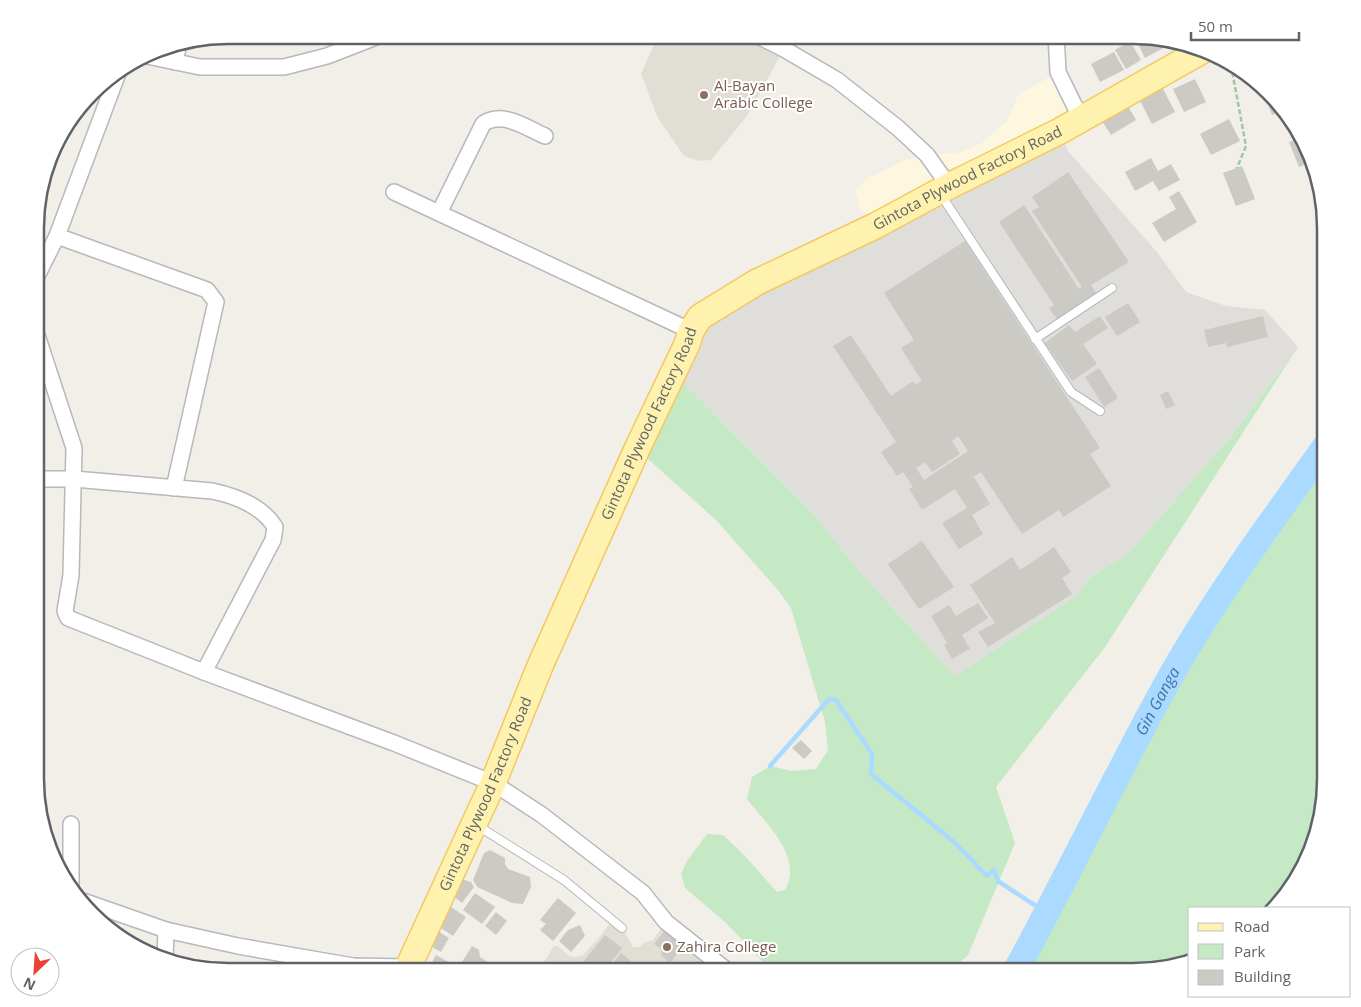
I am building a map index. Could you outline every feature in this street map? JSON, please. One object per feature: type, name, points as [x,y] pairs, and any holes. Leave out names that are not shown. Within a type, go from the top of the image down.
[{"type":"main road","name":"Gintota Plywood Factory Road","points":[[409,963],[493,783],[540,666],[637,449],[688,344],[691,331],[700,316],[757,282],[875,226],[1081,119],[1195,55]]},
{"type":"street","points":[[157,58],[200,67],[284,67],[327,56],[358,44]]},
{"type":"street","points":[[774,44],[837,80],[898,128],[927,154],[944,189]]},
{"type":"street","points":[[1056,44],[1058,72],[1081,119]]},
{"type":"street","points":[[174,62],[177,51]]},
{"type":"street","points":[[44,261],[58,236],[114,83]]},
{"type":"street","points":[[439,213],[483,124],[490,119],[510,120],[545,136]]},
{"type":"street","points":[[394,192],[691,331]]},
{"type":"street","points":[[58,236],[207,290],[216,302],[174,488]]},
{"type":"street","points":[[44,356],[74,448],[71,575],[65,611],[68,618],[493,783],[542,815],[643,893],[666,922],[718,963]]},
{"type":"street","points":[[44,479],[74,479],[212,491],[234,496],[268,516],[275,527],[273,540],[204,672]]},
{"type":"street","points":[[71,824],[71,876]]},
{"type":"street","points":[[93,904],[166,930],[238,946],[336,963]]},
{"type":"street","points":[[165,952],[166,930]]},
{"type":"lane","points":[[944,189],[1035,340],[1071,392],[1100,411]]},
{"type":"lane","points":[[1035,340],[1112,288]]},
{"type":"lane","points":[[474,823],[564,880],[622,928]]},
{"type":"path","points":[[1233,73],[1246,146],[1238,168]]},
{"type":"shaded area","name":"Al-Bayan Arabic College","points":[[654,44],[774,44],[784,49],[747,116],[711,160],[699,161],[684,156],[658,118],[641,74]]},
{"type":"shaded area","points":[[1058,72],[1081,119],[875,226],[860,207],[855,191],[868,178],[905,160],[927,155],[956,153],[981,144],[1008,120],[1018,95]]},
{"type":"shaded area","points":[[1060,131],[1068,151],[1157,252],[1186,292],[1226,306],[1265,310],[1298,347],[1233,434],[1127,555],[1093,575],[1076,596],[955,676],[868,581],[813,514],[674,373],[691,331]]},
{"type":"shaded area","name":"Zahira College","points":[[611,922],[622,928],[633,947],[640,947],[644,943],[653,940],[666,922],[718,963],[544,963],[554,946],[558,946],[569,956],[576,957],[583,955]]},
{"type":"green space","points":[[1298,347],[1105,647],[996,787],[1015,843],[968,955],[959,963],[764,963],[725,922],[685,888],[681,874],[687,861],[707,834],[723,835],[745,856],[777,892],[785,890],[790,878],[790,866],[780,841],[747,799],[752,777],[770,766],[792,771],[816,769],[828,750],[825,722],[791,608],[777,589],[716,520],[637,449],[674,373],[813,514],[868,581],[955,676],[1076,596],[1093,575],[1127,555],[1233,434]]},
{"type":"green space","points":[[1317,458],[1317,791],[1311,827],[1293,871],[1272,901],[1265,907],[1188,907],[1188,954],[1181,957],[1145,963],[1020,963],[1163,690],[1200,627],[1241,565]]},
{"type":"building","points":[[1125,44],[1132,44],[1141,60],[1126,69],[1115,50]]},
{"type":"building","points":[[1138,44],[1166,47],[1145,58]]},
{"type":"building","points":[[1114,52],[1124,70],[1100,82],[1091,64]]},
{"type":"building","points":[[1195,79],[1206,102],[1184,112],[1173,89]]},
{"type":"building","points":[[1161,85],[1175,112],[1152,124],[1138,97]]},
{"type":"building","points":[[1124,99],[1136,120],[1111,135],[1098,115]]},
{"type":"building","points":[[1267,102],[1277,113],[1272,115]]},
{"type":"building","points":[[1229,119],[1240,141],[1211,155],[1200,134]]},
{"type":"building","points":[[1295,140],[1305,164],[1299,167],[1289,142]]},
{"type":"building","points":[[1151,158],[1158,171],[1171,164],[1180,180],[1159,191],[1153,181],[1135,191],[1125,172]]},
{"type":"building","points":[[1242,166],[1255,199],[1236,206],[1223,173]]},
{"type":"building","points":[[1068,172],[1129,262],[1091,285],[1096,293],[1057,319],[1049,308],[1054,305],[999,222],[1024,205],[1079,289],[1082,287],[1032,211],[1039,207],[1032,197]]},
{"type":"building","points":[[1179,191],[1197,222],[1164,242],[1152,223],[1176,209],[1169,197]]},
{"type":"building","points":[[965,241],[1100,448],[1090,454],[1111,486],[1063,517],[1059,510],[1022,534],[981,472],[967,481],[974,477],[990,504],[972,515],[983,534],[959,549],[942,523],[967,508],[955,489],[922,510],[909,489],[913,487],[903,472],[897,476],[881,452],[896,442],[833,346],[851,335],[891,396],[913,381],[915,385],[922,381],[901,348],[914,340],[884,293]],"holes":[[[958,436],[968,451],[924,480],[916,468],[925,462],[932,472],[960,454],[952,441]]]},
{"type":"building","points":[[1128,303],[1140,322],[1117,336],[1105,317]]},
{"type":"building","points":[[1100,316],[1108,328],[1083,344],[1097,364],[1072,381],[1045,343],[1069,325],[1075,332]]},
{"type":"building","points":[[1263,316],[1268,337],[1227,347],[1226,343],[1208,347],[1204,330]]},
{"type":"building","points":[[1099,368],[1118,398],[1104,407],[1085,377]]},
{"type":"building","points":[[1168,391],[1175,405],[1166,409],[1160,395]]},
{"type":"building","points":[[922,541],[954,587],[919,609],[888,564]]},
{"type":"building","points":[[1054,547],[1071,572],[1062,578],[1072,594],[988,647],[978,632],[995,623],[970,585],[1012,557],[1020,570]]},
{"type":"building","points":[[978,603],[988,618],[962,635],[970,649],[952,659],[944,645],[955,640],[947,643],[931,616],[949,605],[956,616]]},
{"type":"building","points":[[801,740],[812,751],[804,759],[792,748]]},
{"type":"building","points":[[490,850],[505,858],[505,864],[508,869],[530,877],[531,887],[523,904],[512,903],[477,887],[473,880],[484,853]]},
{"type":"building","points":[[461,879],[471,882],[474,887],[462,903],[450,894]]},
{"type":"building","points":[[475,893],[495,907],[482,924],[463,910]]},
{"type":"building","points":[[558,898],[576,913],[553,941],[540,930],[546,924],[540,920]]},
{"type":"building","points":[[448,905],[466,917],[453,936],[435,924]]},
{"type":"building","points":[[496,912],[507,921],[496,935],[485,926]]},
{"type":"building","points":[[580,925],[585,936],[571,952],[559,941],[568,930]]},
{"type":"building","points":[[666,929],[685,943],[670,963],[661,955],[662,949],[654,944]]},
{"type":"building","points":[[436,930],[449,938],[441,952],[427,944]]},
{"type":"building","points":[[605,935],[622,948],[610,963],[582,963]]},
{"type":"building","points":[[472,946],[479,950],[480,957],[489,963],[461,963]]},
{"type":"building","points":[[621,953],[631,961],[630,963],[613,963]]},
{"type":"building","points":[[436,955],[450,963],[432,963]]},
{"type":"waterway","name":"Gin Ganga","points":[[1020,963],[1181,658],[1241,565],[1317,458]]},
{"type":"waterway","points":[[770,766],[829,699],[836,700],[872,754],[871,774],[953,841],[987,876],[994,870],[998,881],[1048,914]]},
{"type":"place","name":"Al-Bayan Arabic College","points":[[704,95]]},
{"type":"place","name":"Zahira College","points":[[667,947]]}]
